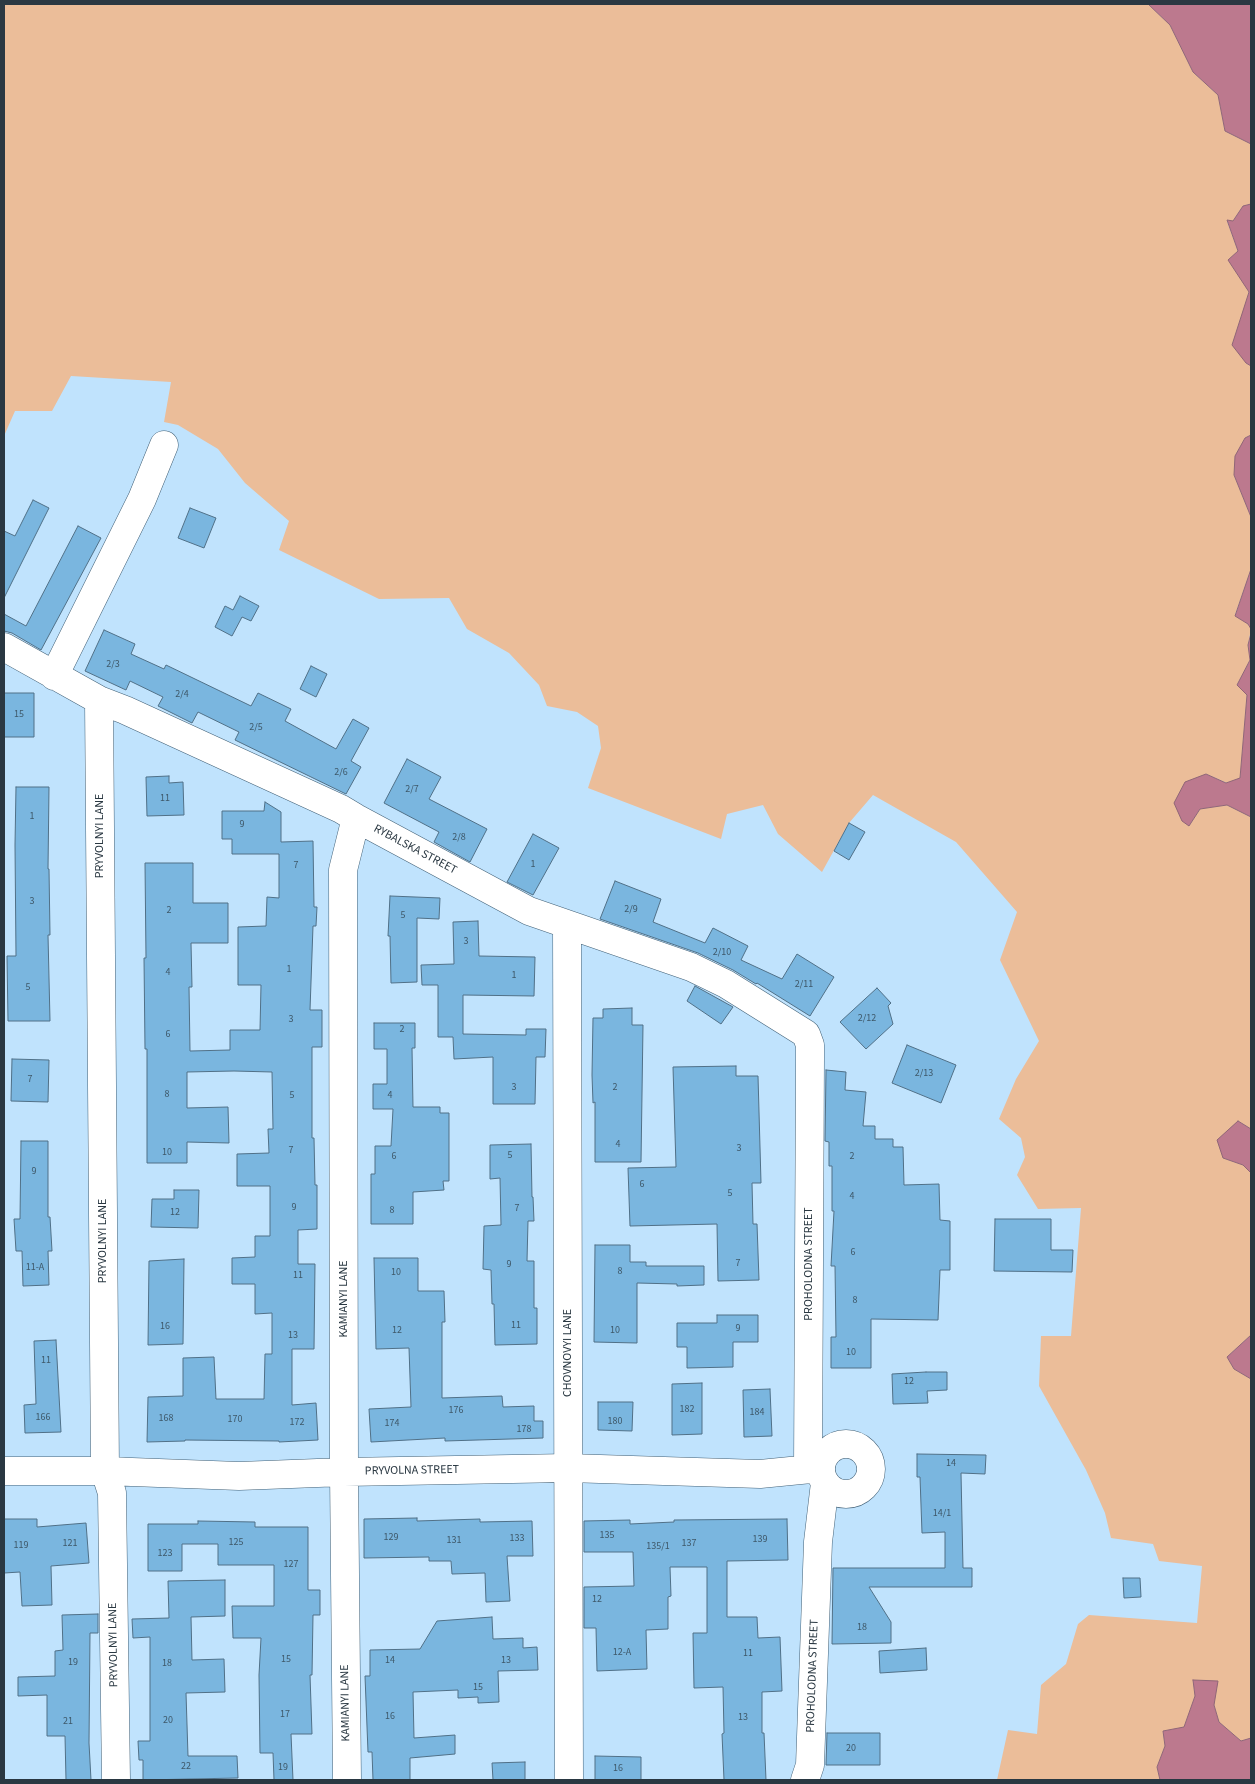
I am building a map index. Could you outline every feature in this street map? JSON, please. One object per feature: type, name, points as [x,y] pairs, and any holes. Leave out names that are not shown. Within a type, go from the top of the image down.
[{"type":"street","points":[[54,676],[142,500],[164,444]]},
{"type":"street","name":"RYBALSKA STREET","points":[[4,647],[98,700],[125,710],[341,809],[529,911],[691,967],[726,984],[806,1034],[810,1045],[810,1058]]},
{"type":"street","name":"PRYVOLNYI LANE","points":[[98,700],[104,1471],[112,1493],[116,1780]]},
{"type":"street","name":"KAMIANYI LANE","points":[[347,1780],[344,1472],[343,870],[356,818]]},
{"type":"street","name":"CHOVNOVYI LANE","points":[[567,925],[568,1780]]},
{"type":"street","name":"PROHOLODNA STREET","points":[[806,1780],[810,1765],[818,1542],[810,1058]]},
{"type":"street","name":"PRYVOLNA STREET","points":[[4,1471],[104,1471],[238,1476],[568,1468],[760,1474],[818,1473]]},
{"type":"shaded area","points":[[4,4],[1148,4],[1170,25],[1193,72],[1218,95],[1225,131],[1251,144],[1251,204],[1243,206],[1233,221],[1227,221],[1238,251],[1229,260],[1249,291],[1247,301],[1246,363],[1251,366],[1251,435],[1245,438],[1234,475],[1251,517],[1251,569],[1235,615],[1248,624],[1251,629],[1248,645],[1250,660],[1237,685],[1247,695],[1240,779],[1227,783],[1206,774],[1189,826],[1200,809],[1227,805],[1251,817],[1251,1129],[1238,1121],[1223,1158],[1243,1165],[1251,1173],[1251,1335],[1227,1357],[1234,1369],[1251,1379],[1251,1738],[1241,1741],[1219,1722],[1214,1705],[1193,1680],[1195,1696],[1184,1728],[1163,1731],[1165,1746],[1157,1767],[1160,1780],[997,1780],[1008,1730],[1037,1734],[1041,1685],[1066,1664],[1078,1624],[1089,1615],[1197,1623],[1202,1566],[1159,1561],[1153,1544],[1111,1538],[1105,1513],[1086,1470],[1039,1386],[1041,1336],[1071,1336],[1081,1208],[1038,1209],[1017,1175],[1025,1157],[1021,1138],[999,1119],[1016,1079],[1039,1041],[1000,960],[1017,912],[956,842],[873,795],[849,823],[822,872],[778,834],[763,805],[727,814],[721,839],[588,788],[601,748],[598,726],[577,712],[547,706],[539,685],[509,653],[467,629],[449,598],[379,599],[279,550],[289,521],[245,483],[218,449],[178,425],[164,422],[171,382],[71,376],[52,411],[15,411],[4,436]]},
{"type":"shaded area","points":[[1148,4],[1251,4],[1251,144],[1225,131],[1218,95],[1193,72],[1170,25]]},
{"type":"shaded area","points":[[1251,204],[1251,366],[1246,363],[1232,345],[1249,292],[1228,260],[1238,251],[1227,220],[1233,221],[1243,206]]},
{"type":"shaded area","points":[[1251,435],[1251,517],[1234,475],[1235,456],[1245,438]]},
{"type":"shaded area","points":[[1251,569],[1251,629],[1248,624],[1235,616]]},
{"type":"shaded area","points":[[1251,633],[1251,817],[1227,805],[1200,809],[1189,826],[1182,821],[1174,803],[1185,782],[1206,774],[1226,783],[1240,778],[1247,695],[1237,685],[1250,660],[1248,645]]},
{"type":"shaded area","points":[[1238,1121],[1251,1129],[1251,1173],[1243,1165],[1223,1158],[1217,1140]]},
{"type":"shaded area","points":[[1251,1335],[1251,1379],[1234,1369],[1227,1357]]},
{"type":"shaded area","points":[[1193,1680],[1218,1681],[1214,1705],[1219,1722],[1241,1741],[1251,1738],[1251,1780],[1160,1780],[1157,1767],[1165,1746],[1163,1731],[1184,1727],[1195,1696]]},
{"type":"building","points":[[33,500],[49,508],[4,598],[4,531],[15,536]]},
{"type":"building","points":[[190,508],[216,518],[204,548],[178,538]]},
{"type":"building","points":[[78,526],[101,538],[41,650],[12,633],[4,631],[4,614],[26,626]]},
{"type":"building","points":[[240,596],[259,606],[251,621],[242,617],[232,636],[215,627],[225,606],[233,610]]},
{"type":"building","points":[[104,630],[135,644],[131,654],[164,669],[166,665],[251,706],[258,693],[291,709],[285,721],[336,749],[353,719],[369,728],[351,761],[361,767],[346,794],[235,740],[239,732],[198,712],[192,723],[158,706],[163,697],[130,681],[126,690],[85,671]]},
{"type":"building","points":[[311,666],[327,674],[316,697],[300,689]]},
{"type":"building","points":[[4,693],[34,693],[34,737],[4,737]]},
{"type":"building","points":[[407,759],[441,777],[429,799],[487,829],[470,862],[434,842],[439,832],[384,803]]},
{"type":"building","points":[[169,776],[169,783],[183,782],[184,815],[147,816],[146,777]]},
{"type":"building","points":[[16,787],[49,787],[48,869],[50,935],[48,935],[50,1021],[8,1021],[7,956],[16,956]]},
{"type":"building","points":[[265,802],[281,812],[281,842],[313,841],[314,907],[317,907],[316,926],[313,926],[310,1010],[322,1010],[322,1047],[312,1047],[312,1138],[314,1138],[315,1185],[317,1185],[317,1229],[298,1230],[298,1264],[315,1264],[314,1349],[292,1349],[292,1405],[316,1403],[318,1440],[279,1442],[185,1440],[147,1442],[148,1397],[183,1396],[183,1358],[214,1357],[216,1399],[264,1399],[265,1354],[272,1354],[272,1313],[255,1314],[255,1284],[232,1284],[232,1258],[255,1257],[255,1236],[270,1236],[270,1186],[237,1186],[237,1154],[269,1153],[268,1129],[273,1129],[272,1072],[187,1072],[187,1108],[228,1107],[229,1143],[187,1142],[187,1163],[147,1163],[147,1049],[145,1049],[144,958],[146,958],[145,863],[193,863],[193,903],[228,903],[228,943],[191,943],[192,987],[189,987],[190,1051],[230,1050],[230,1030],[260,1030],[261,985],[238,985],[238,927],[266,926],[267,897],[279,898],[279,854],[232,854],[232,839],[222,839],[222,811],[264,811]]},
{"type":"building","points":[[849,823],[865,832],[849,860],[834,851]]},
{"type":"building","points":[[533,834],[559,848],[533,895],[507,882]]},
{"type":"building","points":[[615,881],[661,899],[653,922],[705,943],[713,928],[748,946],[741,960],[782,979],[797,954],[834,977],[810,1016],[757,983],[698,953],[600,919]]},
{"type":"building","points":[[390,896],[440,898],[439,919],[417,918],[417,982],[391,983],[390,936],[388,936]]},
{"type":"building","points":[[478,921],[479,956],[535,957],[534,996],[463,995],[463,1034],[526,1035],[526,1029],[546,1029],[545,1057],[536,1057],[535,1104],[493,1104],[493,1057],[454,1059],[453,1037],[438,1037],[438,985],[422,985],[421,965],[454,964],[453,922]]},
{"type":"building","points":[[695,986],[733,1007],[721,1024],[687,1001]]},
{"type":"building","points":[[877,988],[891,1003],[888,1006],[893,1024],[866,1049],[840,1022]]},
{"type":"building","points":[[632,1008],[632,1025],[643,1025],[641,1162],[595,1162],[595,1102],[593,1103],[592,1075],[593,1018],[603,1018],[603,1009]]},
{"type":"building","points":[[374,1023],[415,1023],[415,1048],[412,1048],[413,1107],[440,1107],[440,1113],[449,1113],[449,1181],[443,1181],[444,1190],[413,1192],[413,1224],[371,1224],[371,1174],[375,1174],[375,1146],[391,1146],[393,1109],[373,1109],[373,1084],[387,1084],[387,1049],[374,1049]]},
{"type":"building","points":[[907,1045],[956,1065],[941,1103],[892,1083]]},
{"type":"building","points":[[12,1059],[49,1060],[48,1102],[11,1101]]},
{"type":"building","points":[[736,1066],[736,1076],[758,1076],[761,1183],[752,1183],[753,1224],[757,1224],[759,1280],[718,1281],[717,1224],[630,1226],[628,1168],[676,1167],[673,1067]]},
{"type":"building","points":[[826,1070],[846,1072],[845,1090],[866,1092],[863,1126],[875,1126],[875,1139],[893,1139],[893,1147],[903,1147],[904,1185],[939,1184],[940,1220],[950,1221],[950,1270],[940,1270],[938,1320],[871,1319],[871,1368],[831,1368],[831,1337],[836,1337],[835,1266],[831,1266],[834,1211],[832,1211],[832,1166],[829,1166],[829,1142],[825,1141]]},
{"type":"building","points":[[21,1141],[48,1141],[48,1217],[50,1217],[52,1251],[48,1251],[49,1285],[23,1286],[22,1251],[16,1251],[14,1219],[20,1219]]},
{"type":"building","points":[[531,1144],[534,1221],[528,1221],[527,1261],[534,1261],[534,1308],[537,1308],[537,1344],[495,1345],[491,1270],[483,1269],[484,1226],[501,1225],[500,1178],[490,1179],[490,1145]]},
{"type":"building","points":[[174,1190],[199,1190],[198,1228],[151,1227],[152,1199],[174,1199]]},
{"type":"building","points":[[995,1219],[1051,1219],[1051,1250],[1073,1250],[1072,1272],[994,1271]]},
{"type":"building","points":[[595,1245],[630,1245],[630,1262],[646,1262],[646,1266],[704,1266],[704,1285],[677,1286],[677,1284],[637,1283],[637,1343],[594,1342]]},
{"type":"building","points":[[374,1258],[418,1258],[418,1291],[444,1291],[445,1322],[442,1322],[442,1398],[502,1396],[503,1407],[534,1406],[534,1421],[543,1421],[543,1438],[445,1441],[445,1438],[371,1442],[369,1409],[411,1407],[409,1348],[376,1349]]},
{"type":"building","points":[[184,1259],[183,1344],[148,1345],[149,1261]]},
{"type":"building","points":[[717,1315],[758,1315],[758,1342],[733,1342],[733,1367],[687,1368],[687,1347],[677,1347],[677,1323],[717,1323]]},
{"type":"building","points":[[56,1340],[61,1432],[25,1433],[24,1405],[36,1404],[34,1341]]},
{"type":"building","points":[[947,1372],[947,1390],[927,1391],[928,1403],[893,1404],[892,1374]]},
{"type":"building","points":[[702,1383],[702,1434],[672,1435],[672,1384]]},
{"type":"building","points":[[770,1389],[772,1436],[744,1437],[743,1390]]},
{"type":"building","points":[[598,1402],[633,1402],[632,1431],[598,1430]]},
{"type":"building","points":[[917,1454],[986,1455],[985,1474],[961,1473],[963,1568],[972,1568],[972,1587],[869,1587],[891,1622],[891,1643],[832,1644],[833,1568],[945,1568],[945,1532],[922,1533],[920,1477],[917,1477]]},
{"type":"building","points":[[417,1518],[417,1521],[480,1519],[480,1522],[532,1521],[533,1556],[507,1556],[510,1601],[486,1602],[485,1573],[452,1574],[451,1561],[429,1561],[429,1557],[364,1558],[364,1519]]},
{"type":"building","points":[[4,1519],[37,1519],[37,1527],[86,1523],[89,1563],[51,1566],[52,1605],[22,1606],[20,1572],[4,1573]]},
{"type":"building","points":[[787,1519],[788,1560],[727,1561],[727,1617],[757,1617],[758,1638],[780,1637],[782,1691],[762,1692],[762,1733],[764,1733],[766,1780],[724,1780],[722,1734],[724,1733],[723,1687],[694,1688],[693,1633],[707,1633],[707,1567],[670,1567],[671,1596],[668,1597],[668,1629],[646,1630],[647,1669],[597,1671],[596,1628],[584,1628],[584,1587],[634,1586],[633,1552],[584,1552],[584,1521],[630,1520],[630,1524],[674,1522],[674,1520]]},
{"type":"building","points":[[198,1521],[255,1522],[255,1527],[308,1527],[308,1590],[320,1590],[320,1615],[313,1615],[312,1675],[310,1675],[312,1734],[291,1734],[293,1780],[274,1780],[273,1753],[260,1753],[259,1675],[261,1638],[233,1638],[232,1606],[274,1606],[274,1565],[218,1565],[218,1544],[182,1544],[182,1571],[148,1571],[148,1524],[198,1524]]},
{"type":"building","points":[[1123,1578],[1140,1578],[1141,1597],[1124,1598]]},
{"type":"building","points":[[225,1580],[225,1616],[191,1617],[192,1660],[224,1659],[225,1692],[186,1693],[188,1756],[237,1756],[238,1778],[143,1780],[143,1760],[139,1760],[138,1741],[150,1741],[150,1637],[133,1638],[132,1619],[169,1618],[168,1581]]},
{"type":"building","points":[[98,1614],[98,1633],[90,1633],[89,1743],[91,1780],[66,1780],[65,1736],[47,1736],[47,1695],[18,1696],[18,1677],[55,1676],[55,1651],[63,1650],[62,1615]]},
{"type":"building","points":[[492,1617],[493,1639],[523,1638],[523,1648],[537,1647],[538,1670],[498,1671],[499,1702],[478,1703],[478,1697],[458,1698],[458,1690],[413,1692],[414,1738],[455,1735],[455,1754],[410,1758],[410,1780],[373,1780],[372,1752],[368,1752],[365,1676],[370,1676],[370,1650],[420,1649],[437,1621]]},
{"type":"building","points":[[926,1648],[927,1670],[880,1673],[879,1651]]},
{"type":"building","points":[[827,1733],[880,1733],[880,1765],[826,1765]]},
{"type":"building","points":[[595,1756],[641,1757],[641,1780],[595,1780]]},
{"type":"building","points":[[525,1762],[525,1780],[493,1780],[492,1763]]}]
